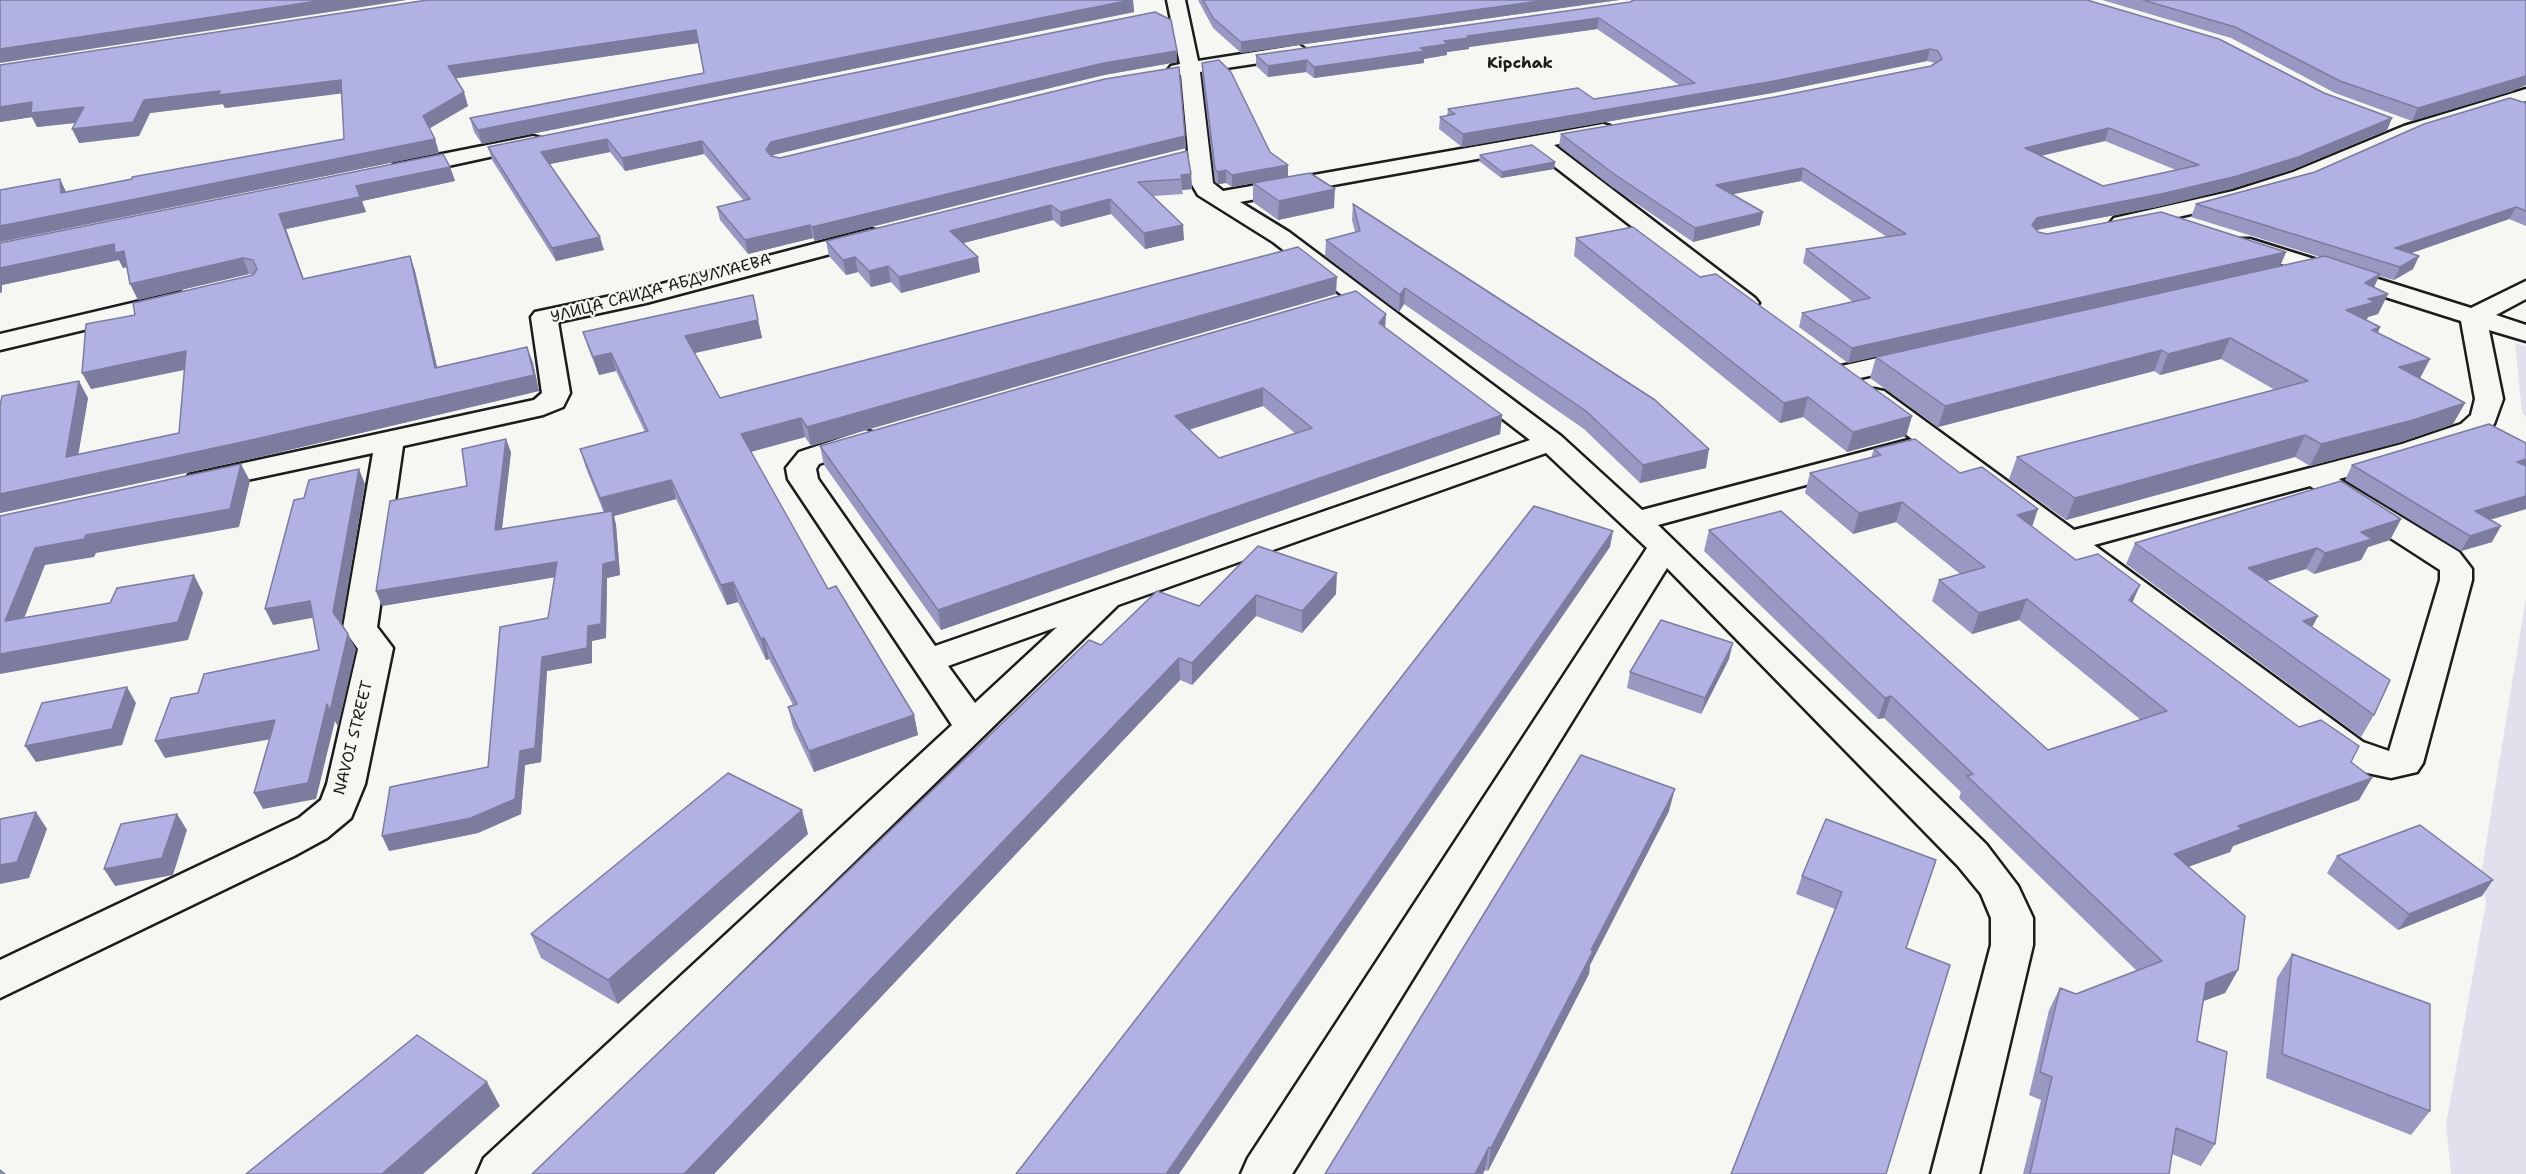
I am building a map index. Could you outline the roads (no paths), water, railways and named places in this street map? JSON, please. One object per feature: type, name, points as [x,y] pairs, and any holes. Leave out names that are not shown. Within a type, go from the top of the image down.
[{"type":"street","points":[[1153,16],[1177,6],[1190,68],[1187,157],[1206,190],[1281,237],[1551,442],[1664,547],[1972,855],[1998,886],[2012,918],[2012,945],[1955,1174]]},
{"type":"street","points":[[1158,74],[1318,48]]},
{"type":"street","points":[[2099,227],[2157,216],[2301,177],[2411,130],[2526,95]]},
{"type":"street","points":[[2389,123],[2411,130]]},
{"type":"street","points":[[1217,199],[1626,126]]},
{"type":"street","points":[[384,172],[548,139]]},
{"type":"street","points":[[1536,142],[1770,321]]},
{"type":"street","points":[[2157,216],[2526,333]]},
{"type":"street","name":"УЛИЦА САИДА АБДУЛЛАЕВА","points":[[173,487],[525,413],[543,407],[553,401],[556,393],[544,317],[638,298],[890,231]]},
{"type":"street","points":[[2269,278],[2315,267]]},
{"type":"street","points":[[2473,317],[2526,289]]},
{"type":"street","points":[[0,342],[205,294]]},
{"type":"street","points":[[1326,307],[1360,297]]},
{"type":"street","points":[[2071,541],[2412,450],[2471,430],[2484,418],[2489,399],[2473,317]]},
{"type":"street","points":[[1946,351],[1833,368],[2071,541],[2350,751],[2371,762],[2391,765],[2404,763],[2456,580],[2456,569],[2448,559],[2433,549],[2314,476]]},
{"type":"street","points":[[900,429],[808,458],[801,468],[803,479],[972,727]]},
{"type":"street","points":[[1636,521],[1711,498],[1936,441]]},
{"type":"street","name":"NAVOI STREET","points":[[0,980],[280,846],[313,828],[337,808],[346,784],[376,648],[360,628],[388,442]]},
{"type":"street","points":[[927,661],[1551,442]]},
{"type":"street","points":[[1265,1174],[1664,547]]},
{"type":"street","points":[[501,1174],[1113,594]]},
{"type":"district","name":"Kipchak","points":[[1520,64]]}]
